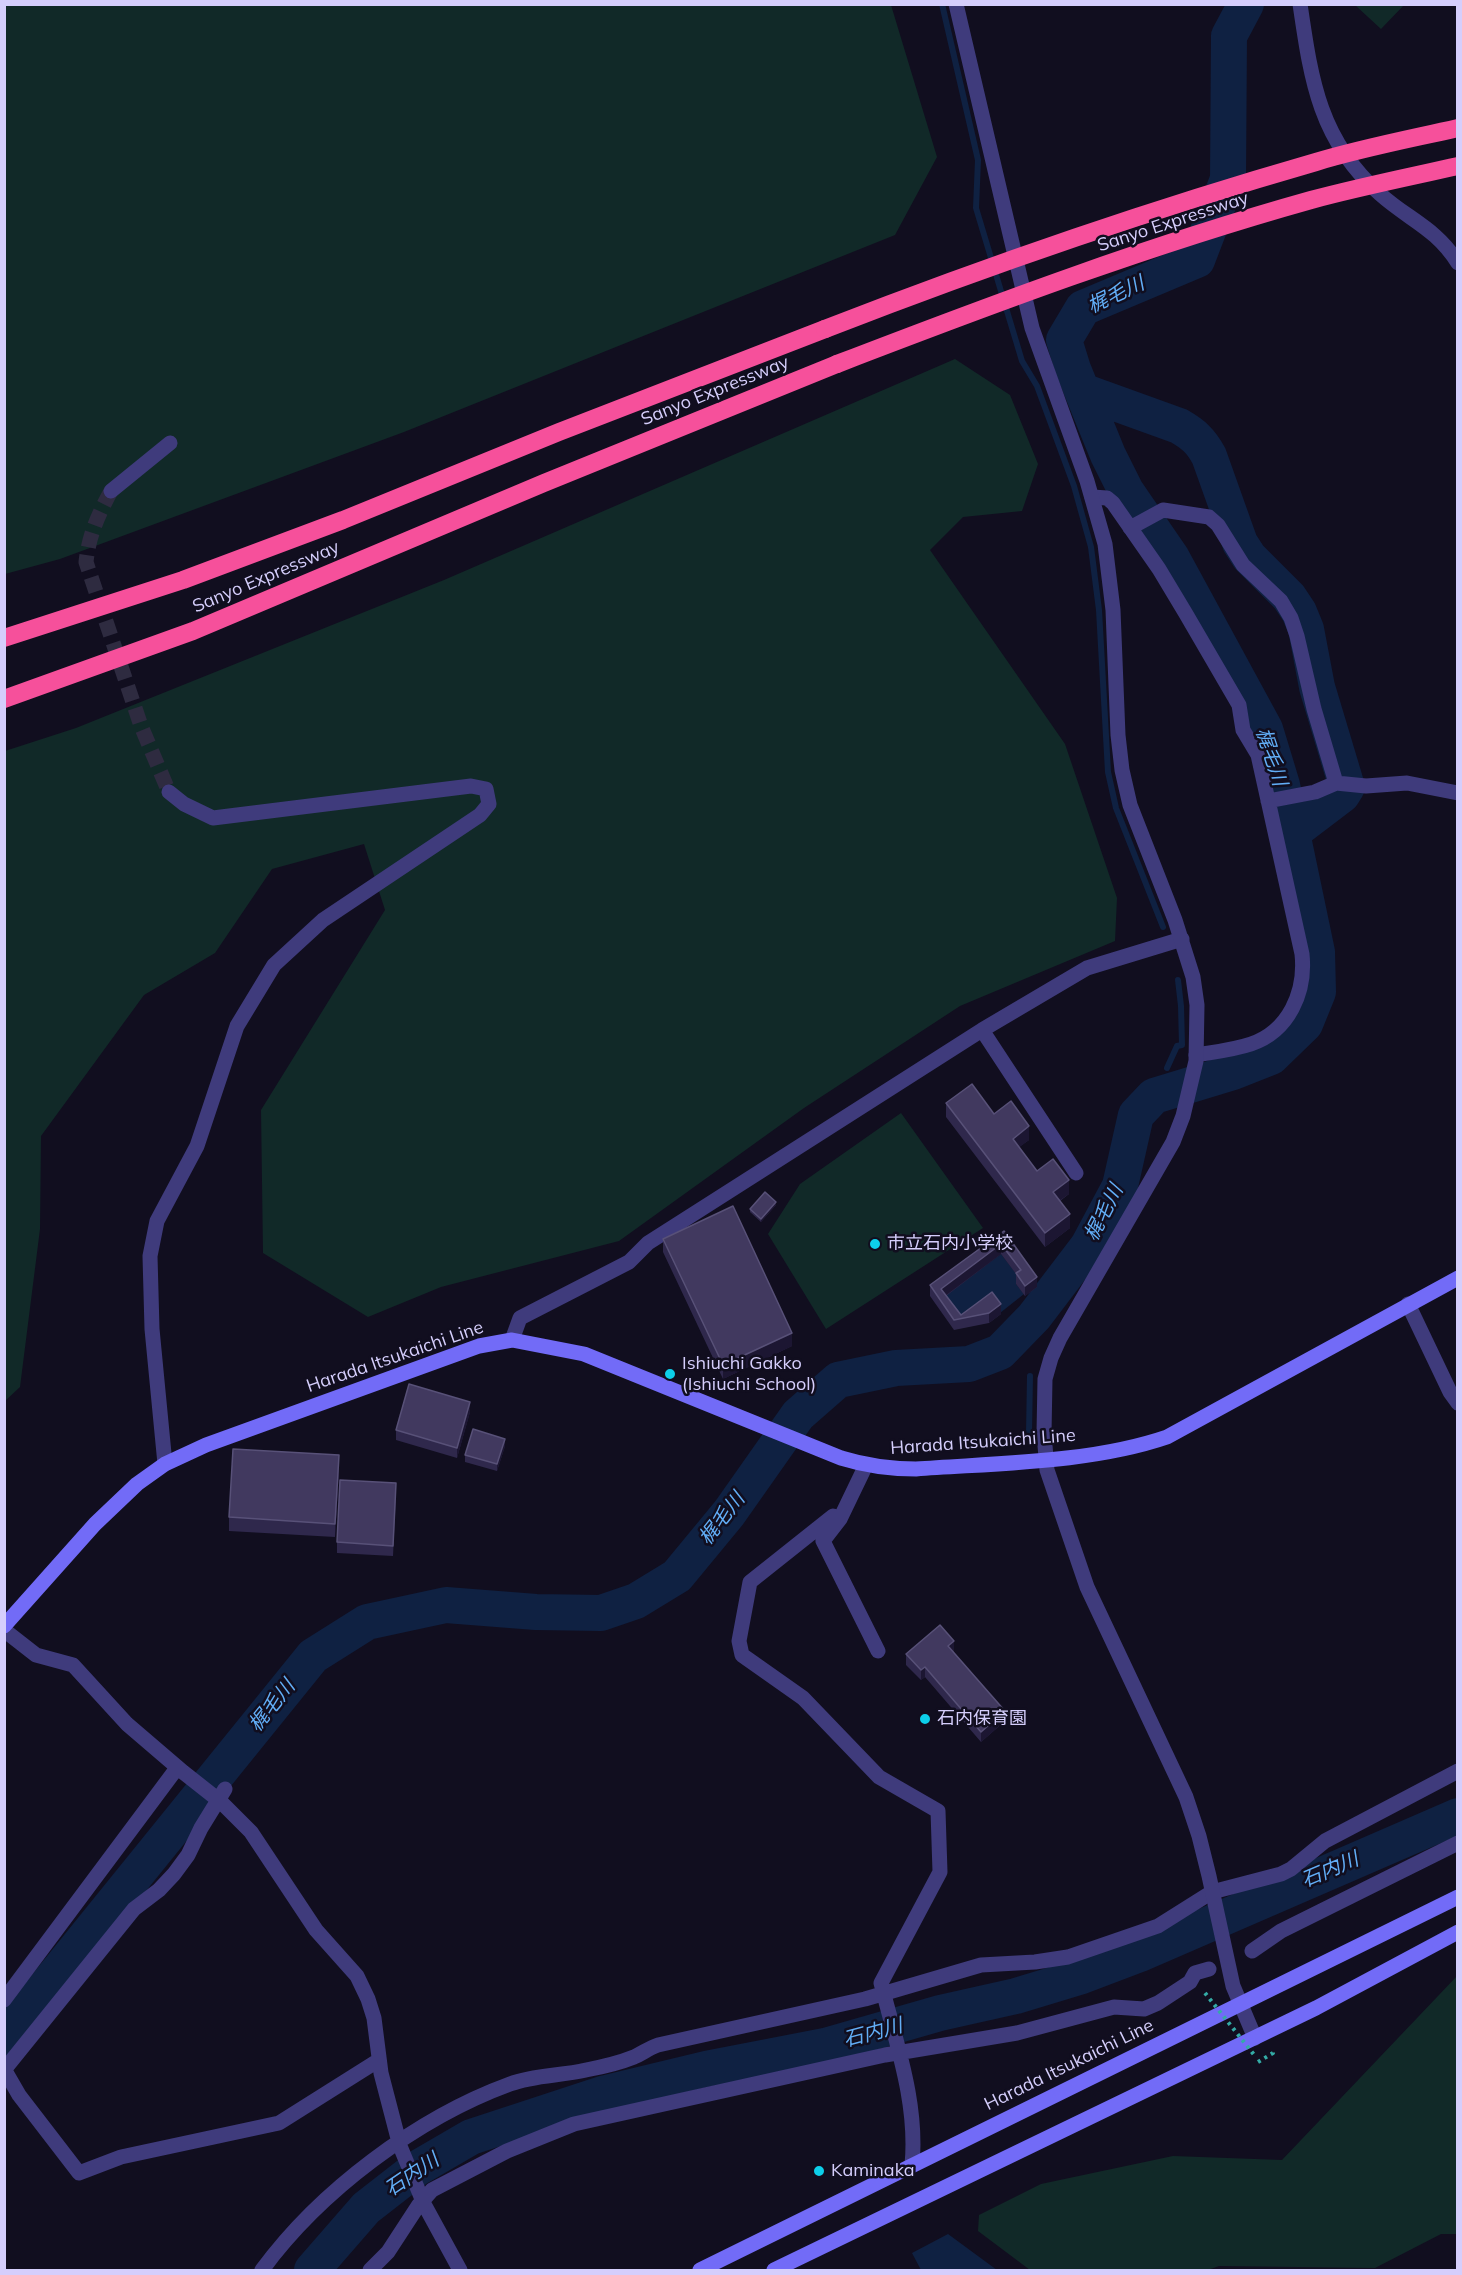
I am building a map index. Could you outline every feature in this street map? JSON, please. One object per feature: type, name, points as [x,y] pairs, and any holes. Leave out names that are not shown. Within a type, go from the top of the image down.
[{"type":"highway","name":"Sanyo Expressway","points":[[4,638],[183,580],[333,524],[559,432],[959,277],[1123,220],[1318,161],[1458,128]]},
{"type":"highway","name":"Sanyo Expressway","points":[[4,699],[193,631],[837,363],[976,311],[1198,235],[1312,200],[1458,166]]},
{"type":"main road","name":"Harada Itsukaichi Line","points":[[4,1626],[95,1524],[137,1484],[165,1464],[206,1445],[479,1346],[512,1340],[584,1354],[866,1466],[916,1469],[1089,1455],[1142,1446],[1167,1437],[1458,1278]]},
{"type":"main road","name":"Harada Itsukaichi Line","points":[[699,2271],[1458,1897]]},
{"type":"main road","points":[[774,2271],[1316,2008],[1458,1932]]},
{"type":"street","points":[[956,4],[1032,328],[1092,496],[1105,544],[1110,577],[1122,770],[1141,838],[1182,939],[1193,977],[1197,1005],[1196,1058],[1189,1095],[1173,1143],[1060,1338],[1051,1358],[1045,1379],[1043,1401],[1045,1459],[1051,1484],[1087,1587],[1186,1797],[1199,1836],[1226,1957],[1240,2004],[1255,2038]]},
{"type":"street","points":[[1300,4],[1314,88],[1322,112],[1337,142],[1362,176],[1380,194],[1438,237],[1458,263]]},
{"type":"street","points":[[111,491],[170,443]]},
{"type":"street","points":[[1092,496],[1107,498],[1133,526],[1239,705],[1243,730],[1258,755],[1272,801],[1302,954],[1302,984],[1297,1001],[1279,1027],[1267,1036],[1238,1047],[1196,1058]]},
{"type":"street","points":[[1133,526],[1161,511],[1202,515],[1214,520],[1243,565],[1281,602],[1291,618],[1311,701],[1342,784]]},
{"type":"street","points":[[1272,801],[1342,784],[1366,786],[1407,783],[1458,793]]},
{"type":"street","points":[[165,1464],[152,1329],[150,1256],[157,1221],[197,1146],[237,1026],[274,965],[323,920],[480,815],[489,804],[486,789],[471,786],[213,818],[184,804],[169,792]]},
{"type":"street","points":[[512,1340],[520,1318],[629,1262],[648,1243],[982,1030],[1087,968],[1182,939]]},
{"type":"street","points":[[982,1030],[1076,1173]]},
{"type":"street","points":[[1408,1304],[1450,1392],[1458,1403]]},
{"type":"street","points":[[866,1466],[840,1519],[823,1541],[878,1651]]},
{"type":"street","points":[[840,1519],[833,1516],[750,1582],[740,1641],[742,1654],[802,1698],[879,1777],[938,1811],[940,1872],[881,1983],[907,2081],[914,2145],[912,2165]]},
{"type":"street","points":[[4,1630],[36,1655],[73,1665],[127,1724],[180,1770],[220,1795],[251,1832],[316,1930],[357,1976],[374,2018],[379,2060],[399,2144],[421,2197],[460,2271]]},
{"type":"street","points":[[4,2000],[180,1770]]},
{"type":"street","points":[[262,2271],[280,2246],[318,2206],[422,2126],[495,2090],[526,2079],[588,2070],[632,2058],[658,2045],[884,1995],[985,1964],[1051,1960],[1084,1952],[1158,1926],[1213,1896],[1281,1874],[1291,1869],[1325,1841],[1458,1771]]},
{"type":"street","points":[[220,1795],[188,1855],[174,1874],[159,1890],[134,1909],[5,2069],[19,2095],[79,2173],[121,2157],[279,2123],[379,2060]]},
{"type":"street","points":[[1252,1952],[1281,1931],[1458,1844]]},
{"type":"street","points":[[370,2271],[388,2252],[421,2197],[488,2160],[574,2124],[899,2050],[1017,2032],[1114,2007],[1144,2008],[1158,2003],[1191,1981],[1195,1973],[1209,1969]]},
{"type":"path","points":[[1205,1993],[1255,2056]]},
{"type":"path","points":[[1258,2062],[1273,2053]]},
{"type":"green space","points":[[5,5],[891,5],[937,157],[895,235],[404,432],[60,559],[5,574]]},
{"type":"green space","points":[[1355,5],[1404,5],[1381,29]]},
{"type":"green space","points":[[955,359],[1010,395],[1038,464],[1022,511],[963,517],[930,550],[1065,744],[1117,898],[1115,941],[960,1006],[804,1108],[619,1241],[441,1287],[368,1317],[263,1253],[261,1110],[385,910],[364,844],[272,869],[215,953],[144,995],[41,1136],[40,1229],[20,1387],[5,1401],[5,751],[76,728],[444,580]]},
{"type":"green space","points":[[901,1113],[983,1228],[826,1329],[768,1234],[800,1184]]},
{"type":"green space","points":[[1457,1976],[1457,2234],[1441,2234],[1375,2268],[1219,2266],[1208,2270],[1030,2270],[978,2231],[979,2215],[1041,2184],[1173,2156],[1282,2160]]},
{"type":"water","points":[[1001,1254],[1021,1280],[1016,1284],[1024,1294],[1000,1313],[961,1326],[941,1299]]},
{"type":"water","points":[[948,2234],[997,2270],[921,2270],[912,2253]]},
{"type":"building","points":[[972,1084],[994,1114],[1011,1101],[1029,1126],[1013,1139],[1037,1171],[1053,1159],[1069,1180],[1053,1192],[1070,1214],[1045,1233],[946,1103]]},
{"type":"building","points":[[765,1192],[776,1202],[761,1219],[750,1209]]},
{"type":"building","points":[[733,1206],[792,1333],[723,1365],[663,1239]]},
{"type":"building","points":[[1004,1231],[1037,1277],[1025,1286],[1016,1273],[1021,1270],[1001,1244],[941,1289],[961,1315],[992,1292],[1001,1304],[989,1313],[954,1320],[930,1285]]},
{"type":"building","points":[[409,1384],[470,1402],[457,1448],[396,1430]]},
{"type":"building","points":[[473,1429],[505,1439],[497,1464],[465,1455]]},
{"type":"building","points":[[233,1449],[339,1455],[335,1524],[229,1517]]},
{"type":"building","points":[[340,1480],[396,1483],[393,1546],[337,1542]]},
{"type":"building","points":[[940,1625],[954,1641],[948,1646],[1005,1711],[981,1732],[925,1667],[921,1670],[906,1654]]},
{"type":"waterway","points":[[942,4],[978,160],[976,208],[1022,361],[1037,386],[1074,486],[1091,547],[1099,610],[1108,772],[1116,808],[1163,927]]},
{"type":"waterway","name":"梶毛川","points":[[4,2038],[313,1656],[367,1622],[446,1605],[536,1612],[601,1613],[636,1601],[677,1576],[729,1513],[798,1415],[838,1380],[896,1368],[969,1364],[1000,1352],[1034,1317],[1088,1246],[1120,1186],[1136,1115],[1154,1096],[1233,1072],[1271,1057],[1305,1024],[1318,992],[1317,952],[1282,785],[1265,729],[1172,558],[1126,491],[1108,455],[1073,369],[1064,340],[1083,308],[1197,260],[1228,179],[1229,36],[1246,4]]},
{"type":"waterway","points":[[1082,391],[1179,426],[1196,438],[1209,456],[1240,543],[1249,557],[1289,597],[1299,612],[1306,629],[1317,687],[1347,787],[1342,795],[1292,833]]},
{"type":"waterway","points":[[1167,1068],[1177,1046],[1182,1045],[1178,980]]},
{"type":"waterway","points":[[1029,1433],[1030,1376]]},
{"type":"waterway","name":"石内川","points":[[312,2270],[366,2208],[416,2169],[471,2137],[602,2094],[706,2069],[825,2046],[940,2013],[1016,1996],[1082,1976],[1140,1954],[1458,1816]]},
{"type":"tunnel","points":[[111,491],[95,525],[86,562],[141,726],[169,792]]},
{"type":"place","name":"市立石内小学校","points":[[875,1244]]},
{"type":"place","name":"Ishiuchi Gakko (Ishiuchi School)","points":[[670,1374]]},
{"type":"place","name":"石内保育園","points":[[925,1719]]},
{"type":"place","name":"Kaminaka","points":[[819,2171]]}]
